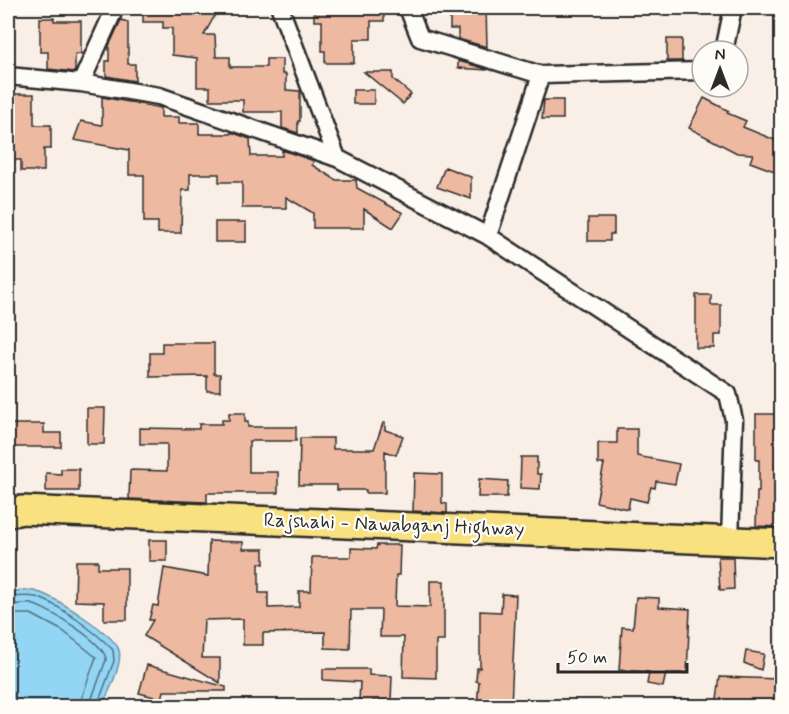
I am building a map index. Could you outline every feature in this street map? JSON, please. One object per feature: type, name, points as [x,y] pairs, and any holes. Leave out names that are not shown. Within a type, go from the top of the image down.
[{"type":"highway","name":"Rajshahi - Nawabganj Highway","points":[[8,513],[22,510],[782,543]]},
{"type":"street","points":[[81,83],[115,8]]},
{"type":"street","points":[[280,8],[337,158]]},
{"type":"street","points":[[408,8],[420,38],[541,75],[690,71]]},
{"type":"street","points":[[727,39],[734,8]]},
{"type":"street","points":[[488,236],[541,75]]},
{"type":"street","points":[[8,76],[81,83],[159,96],[337,158],[488,236],[728,394],[734,420],[730,540]]},
{"type":"water","points":[[24,590],[45,595],[69,608],[115,643],[119,650],[119,663],[102,706],[8,706],[8,592]]},
{"type":"building","points":[[143,8],[219,8],[204,35],[215,35],[216,57],[230,57],[230,67],[266,67],[266,59],[282,59],[282,74],[286,74],[286,90],[300,91],[298,133],[282,128],[282,112],[243,112],[243,100],[210,100],[210,87],[197,87],[197,58],[172,55],[172,28],[163,28],[163,22],[143,22]]},
{"type":"building","points":[[314,8],[384,8],[384,21],[371,21],[371,39],[354,39],[354,63],[325,63],[325,51],[322,51],[322,21],[314,21]]},
{"type":"building","points":[[450,8],[486,8],[487,47],[458,39],[458,29],[450,29]]},
{"type":"building","points":[[40,18],[54,18],[54,21],[81,21],[81,54],[75,54],[75,72],[48,69],[48,52],[40,52]]},
{"type":"building","points":[[121,20],[128,22],[128,64],[135,64],[135,81],[106,76],[109,46]]},
{"type":"building","points":[[667,39],[682,39],[682,61],[667,61]]},
{"type":"building","points":[[458,61],[487,69],[487,70],[458,68]]},
{"type":"building","points":[[364,72],[393,72],[393,79],[411,94],[403,104]]},
{"type":"building","points":[[353,90],[374,90],[374,104],[353,104]]},
{"type":"building","points":[[8,94],[34,94],[34,125],[51,125],[51,149],[44,149],[44,171],[21,171],[21,160],[8,160]]},
{"type":"building","points":[[102,97],[161,108],[161,117],[179,117],[179,123],[199,123],[199,134],[231,134],[231,132],[250,139],[251,156],[282,156],[282,150],[314,161],[312,165],[336,180],[356,180],[357,188],[403,213],[393,228],[364,209],[364,228],[313,228],[313,213],[286,197],[286,208],[242,208],[242,182],[219,182],[219,174],[190,174],[190,190],[182,190],[181,233],[158,233],[158,222],[144,222],[144,175],[129,175],[129,150],[74,140],[81,121],[102,125]]},
{"type":"building","points":[[704,99],[706,99],[729,111],[727,113],[746,121],[743,127],[782,143],[782,174],[750,162],[753,154],[737,153],[689,128]]},
{"type":"building","points":[[544,100],[563,100],[563,119],[542,119]]},
{"type":"building","points":[[445,167],[471,177],[471,199],[437,187]]},
{"type":"building","points":[[588,218],[614,218],[614,234],[610,234],[610,241],[588,241]]},
{"type":"building","points":[[215,222],[246,222],[246,242],[215,242]]},
{"type":"building","points":[[696,295],[711,295],[711,305],[721,305],[721,335],[714,335],[714,348],[696,348]]},
{"type":"building","points":[[162,343],[214,343],[214,374],[220,374],[220,391],[207,391],[207,376],[150,377],[150,353],[162,353]]},
{"type":"building","points":[[87,408],[105,408],[104,444],[87,444]]},
{"type":"building","points":[[229,413],[245,413],[245,422],[248,422],[248,427],[296,427],[296,441],[249,441],[249,472],[278,472],[278,493],[207,493],[207,502],[129,499],[130,470],[167,471],[167,444],[140,444],[140,428],[199,429],[199,424],[222,424],[222,420],[229,420]]},
{"type":"building","points":[[756,414],[782,414],[782,527],[756,526],[759,460],[756,460]]},
{"type":"building","points":[[383,423],[385,423],[385,430],[403,436],[396,455],[385,451],[385,493],[366,493],[366,490],[337,490],[337,485],[299,485],[300,438],[333,438],[333,449],[374,449]]},
{"type":"building","points":[[8,424],[44,424],[44,433],[61,433],[61,447],[8,447]]},
{"type":"building","points":[[617,429],[637,429],[637,456],[679,464],[675,484],[656,481],[655,488],[651,487],[647,502],[630,498],[628,509],[596,502],[604,464],[598,464],[598,443],[617,443]]},
{"type":"building","points":[[521,457],[537,457],[537,474],[541,474],[540,489],[520,488]]},
{"type":"building","points":[[61,469],[79,469],[79,491],[46,491],[46,473],[61,474]]},
{"type":"building","points":[[414,473],[442,474],[442,503],[447,504],[447,513],[413,511]]},
{"type":"building","points":[[479,479],[508,481],[507,497],[478,497]]},
{"type":"building","points":[[149,540],[167,540],[167,561],[149,561]]},
{"type":"building","points":[[209,541],[243,542],[243,549],[264,549],[264,564],[259,563],[259,593],[268,593],[268,608],[299,607],[299,591],[311,591],[312,557],[351,557],[351,548],[376,549],[377,545],[400,545],[395,606],[430,607],[430,581],[444,581],[444,641],[436,641],[436,678],[403,677],[404,637],[380,637],[381,610],[351,610],[350,649],[325,648],[325,632],[263,633],[263,645],[243,645],[243,619],[204,620],[202,658],[220,658],[220,683],[144,636],[153,620],[149,620],[153,605],[158,606],[164,568],[208,576]]},
{"type":"building","points":[[718,557],[733,557],[734,589],[720,590]]},
{"type":"building","points":[[76,561],[98,561],[98,568],[127,568],[127,620],[104,620],[104,602],[75,601]]},
{"type":"building","points":[[502,594],[516,595],[511,706],[477,706],[480,611],[501,612]]},
{"type":"building","points":[[636,597],[659,598],[659,607],[690,609],[687,673],[666,673],[663,687],[647,684],[649,672],[619,670],[622,627],[633,628]]},
{"type":"building","points":[[746,651],[764,654],[761,670],[744,663]]},
{"type":"building","points":[[147,665],[226,687],[226,691],[164,691],[162,699],[139,693]]},
{"type":"building","points":[[323,669],[369,669],[369,675],[392,676],[391,701],[359,703],[360,682],[323,680]]},
{"type":"building","points":[[720,677],[782,679],[782,706],[716,706]]}]
